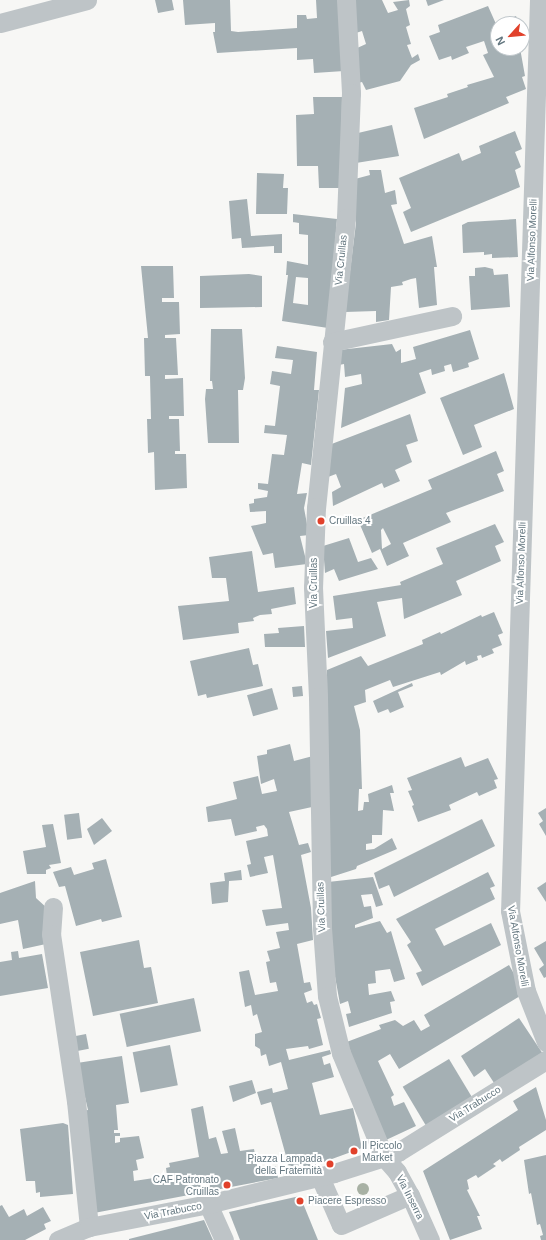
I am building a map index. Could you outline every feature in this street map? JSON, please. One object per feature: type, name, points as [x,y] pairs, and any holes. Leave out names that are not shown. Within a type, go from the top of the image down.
[{"type":"street","points":[[0,23],[87,0]]},
{"type":"street","name":"Via Cruillas","points":[[346,0],[351,93],[346,218],[316,507],[313,587],[318,697],[322,928],[327,996],[341,1053],[384,1158]]},
{"type":"street","name":"Via Alfonso Morelli","points":[[539,0],[542,74],[510,911],[526,991],[546,1042]]},
{"type":"street","points":[[332,342],[452,316]]},
{"type":"street","points":[[54,907],[52,934],[76,1101],[89,1227]]},
{"type":"street","name":"Via Trabucco","points":[[58,1240],[89,1227],[208,1204],[320,1177],[384,1158],[398,1152],[546,1060]]},
{"type":"street","name":"Via Inserra","points":[[384,1158],[398,1172],[430,1240]]},
{"type":"street","points":[[320,1177],[341,1225],[410,1195]]},
{"type":"street","points":[[208,1204],[224,1240]]},
{"type":"building","points":[[155,0],[172,0],[174,10],[158,13]]},
{"type":"building","points":[[183,0],[230,0],[231,31],[238,32],[297,28],[297,15],[306,15],[307,19],[317,18],[316,0],[340,0],[344,71],[314,73],[313,59],[297,60],[297,48],[217,53],[213,32],[215,32],[215,23],[185,25]]},
{"type":"building","points":[[355,0],[382,0],[388,13],[398,10],[393,2],[409,0],[410,6],[406,9],[410,25],[406,27],[411,44],[407,45],[412,58],[418,54],[420,60],[411,65],[400,81],[366,90],[362,82],[358,83],[355,49],[366,44],[362,31],[356,33]]},
{"type":"building","points":[[426,0],[444,0],[428,6]]},
{"type":"building","points":[[488,6],[492,16],[490,16],[490,56],[521,56],[525,76],[522,77],[526,89],[506,97],[509,103],[424,139],[414,108],[448,97],[447,94],[468,87],[467,85],[494,77],[483,55],[488,53],[484,41],[466,47],[469,53],[452,60],[451,56],[439,60],[429,36],[440,32],[438,25]]},
{"type":"building","points":[[313,97],[342,97],[341,188],[319,188],[318,166],[297,166],[296,115],[314,114]]},
{"type":"building","points":[[392,125],[399,156],[356,163],[358,133]]},
{"type":"building","points":[[515,131],[522,149],[515,152],[521,167],[515,170],[520,187],[411,232],[403,212],[411,208],[399,178],[459,153],[462,161],[481,153],[479,146]]},
{"type":"building","points":[[369,170],[381,170],[385,193],[395,190],[397,204],[391,205],[404,244],[432,236],[437,267],[434,267],[437,305],[419,308],[416,278],[411,279],[402,282],[403,285],[391,287],[389,320],[376,322],[376,311],[345,312],[356,223],[355,179],[370,175]]},
{"type":"building","points":[[257,173],[284,174],[283,188],[288,188],[287,214],[256,214]]},
{"type":"building","points":[[247,199],[251,236],[282,234],[282,253],[274,253],[274,246],[242,248],[241,238],[232,239],[229,201]]},
{"type":"building","points":[[293,214],[337,219],[328,328],[282,321],[288,275],[286,275],[287,261],[308,265],[308,235],[299,234],[299,223],[293,222]],"holes":[[[296,277],[308,278],[308,305],[293,303]]]},
{"type":"building","points":[[516,219],[518,257],[492,258],[492,254],[484,255],[484,252],[463,253],[462,225],[468,222]]},
{"type":"building","points":[[141,266],[173,266],[174,298],[162,298],[162,302],[179,302],[180,334],[165,335],[165,338],[176,338],[178,375],[165,375],[165,379],[183,378],[184,416],[169,416],[169,419],[179,419],[180,451],[175,451],[175,454],[186,454],[187,488],[155,490],[154,452],[148,453],[147,419],[151,419],[150,376],[145,376],[144,338],[148,338]]},
{"type":"building","points":[[485,267],[493,269],[494,275],[508,274],[510,307],[471,310],[469,276],[475,276],[475,268]]},
{"type":"building","points":[[249,274],[262,276],[262,307],[200,308],[200,276]]},
{"type":"building","points":[[211,329],[242,329],[245,378],[243,390],[238,390],[239,443],[208,443],[205,399],[206,389],[213,389],[212,381],[210,381]]},
{"type":"building","points":[[470,330],[479,359],[468,363],[469,367],[453,372],[451,364],[444,366],[445,371],[432,375],[431,369],[419,373],[426,393],[341,428],[345,388],[362,384],[361,374],[345,377],[344,364],[339,365],[339,350],[392,344],[396,352],[401,349],[401,363],[416,359],[413,347]]},
{"type":"building","points":[[277,346],[317,352],[314,390],[319,390],[311,465],[302,463],[297,494],[307,493],[304,508],[309,535],[300,536],[307,564],[275,568],[273,553],[263,555],[251,526],[266,523],[266,511],[250,512],[249,504],[254,503],[254,499],[267,497],[268,491],[258,489],[258,483],[268,484],[272,454],[284,455],[287,435],[264,433],[265,425],[275,426],[280,386],[270,384],[272,371],[291,374],[293,360],[275,358]]},
{"type":"building","points":[[504,373],[514,409],[474,425],[482,447],[463,455],[440,398]]},
{"type":"building","points":[[410,414],[418,441],[406,445],[412,462],[395,470],[400,481],[384,488],[382,483],[333,506],[332,492],[341,487],[336,474],[328,477],[329,445]]},
{"type":"building","points":[[496,451],[504,471],[497,474],[504,491],[446,513],[451,522],[403,543],[409,556],[387,566],[380,549],[372,553],[358,520],[432,489],[428,480]],"holes":[[[383,528],[391,544],[382,549],[381,530]]]},
{"type":"building","points":[[495,524],[504,542],[495,546],[501,561],[456,581],[462,595],[404,619],[402,598],[377,602],[386,636],[328,658],[326,631],[353,628],[352,618],[336,620],[333,596],[401,585],[400,582],[443,564],[436,548]]},
{"type":"building","points":[[349,538],[358,562],[371,558],[378,569],[339,581],[334,569],[325,573],[323,546]]},
{"type":"building","points":[[252,551],[258,592],[294,587],[296,604],[271,609],[272,614],[260,615],[253,618],[254,621],[238,623],[239,633],[183,640],[178,606],[229,601],[226,578],[212,578],[209,557]]},
{"type":"building","points":[[494,612],[503,633],[498,635],[502,645],[492,649],[494,653],[482,658],[481,655],[477,656],[478,660],[466,665],[465,661],[441,675],[440,672],[393,687],[390,680],[365,690],[366,702],[354,706],[360,730],[362,789],[359,789],[358,811],[363,810],[364,802],[369,802],[368,794],[392,785],[394,793],[390,793],[394,811],[383,810],[382,835],[372,835],[372,843],[366,844],[366,850],[374,849],[392,838],[397,849],[357,866],[356,869],[328,878],[327,670],[361,656],[368,666],[423,644],[422,640],[440,632],[441,634],[481,615],[482,617]]},
{"type":"building","points":[[304,626],[305,647],[265,647],[264,634],[279,633],[278,628]]},
{"type":"building","points":[[249,648],[253,665],[258,664],[263,686],[207,698],[206,694],[198,696],[190,661]]},
{"type":"building","points":[[412,683],[413,686],[398,692],[404,707],[390,713],[388,709],[378,713],[373,701]]},
{"type":"building","points":[[302,686],[303,696],[293,697],[292,687]]},
{"type":"building","points":[[272,688],[278,709],[253,716],[247,695]]},
{"type":"building","points":[[290,744],[294,761],[313,756],[312,807],[289,812],[299,845],[308,843],[311,852],[301,855],[311,908],[313,940],[297,944],[304,983],[310,982],[312,990],[304,993],[307,1003],[312,1001],[314,1005],[317,1004],[321,1018],[317,1019],[323,1045],[309,1049],[308,1046],[286,1049],[289,1060],[330,1050],[331,1054],[322,1057],[324,1065],[330,1063],[334,1077],[312,1083],[320,1115],[353,1108],[362,1148],[291,1174],[271,1102],[261,1105],[257,1092],[272,1088],[273,1093],[288,1089],[281,1062],[269,1066],[266,1054],[261,1056],[260,1049],[255,1046],[255,1034],[262,1032],[257,1014],[253,1016],[251,1005],[245,1007],[239,972],[249,970],[255,995],[278,991],[276,982],[270,983],[266,962],[270,961],[267,951],[280,948],[276,932],[289,930],[288,923],[266,926],[262,910],[282,908],[273,855],[264,857],[268,873],[250,877],[247,865],[251,864],[246,841],[268,836],[267,829],[264,825],[256,827],[257,831],[235,836],[231,819],[208,822],[206,807],[237,799],[233,782],[258,776],[262,794],[277,791],[274,779],[261,784],[257,756],[267,754],[267,750]]},
{"type":"building","points":[[461,757],[465,767],[488,758],[498,779],[494,780],[497,788],[479,796],[477,792],[449,805],[451,810],[418,822],[412,806],[414,805],[408,791],[412,790],[407,778]]},
{"type":"building","points":[[546,808],[546,836],[539,824],[543,821],[538,813]]},
{"type":"building","points":[[79,813],[82,838],[67,840],[64,815]]},
{"type":"building","points":[[102,818],[112,831],[94,845],[87,829]]},
{"type":"building","points":[[482,819],[495,846],[394,897],[389,885],[379,889],[374,873]]},
{"type":"building","points":[[53,824],[61,863],[49,865],[51,868],[46,870],[46,874],[27,874],[23,851],[46,847],[42,825]]},
{"type":"building","points":[[106,859],[122,917],[102,922],[101,919],[76,926],[65,886],[59,887],[53,872],[71,867],[74,875],[94,869],[92,863]]},
{"type":"building","points":[[241,870],[242,880],[229,881],[228,902],[212,904],[210,883],[225,881],[224,873]]},
{"type":"building","points":[[488,872],[495,886],[490,888],[495,899],[435,929],[444,946],[491,923],[501,945],[422,986],[416,973],[422,971],[407,945],[411,942],[396,919]]},
{"type":"building","points":[[373,877],[383,905],[376,907],[372,894],[361,895],[364,907],[371,906],[373,918],[355,925],[355,928],[380,921],[387,933],[391,931],[405,979],[394,982],[390,969],[375,971],[376,983],[368,984],[369,995],[391,991],[395,1001],[390,1002],[392,1013],[349,1027],[346,1014],[351,1013],[348,1001],[340,1004],[334,971],[328,882]]},
{"type":"building","points":[[35,881],[36,898],[48,909],[46,944],[23,949],[18,920],[0,924],[0,893]]},
{"type":"building","points":[[546,882],[546,902],[537,888]]},
{"type":"building","points":[[139,940],[144,968],[151,967],[158,1003],[93,1016],[80,952]]},
{"type":"building","points":[[546,941],[546,977],[544,978],[539,969],[544,965],[534,948]]},
{"type":"building","points":[[18,951],[19,958],[42,954],[48,988],[0,996],[0,962],[12,960],[11,952]]},
{"type":"building","points":[[509,965],[525,993],[399,1069],[390,1054],[378,1061],[394,1095],[391,1097],[394,1106],[404,1102],[416,1126],[386,1140],[344,1043],[381,1029],[379,1025],[395,1020],[403,1026],[414,1020],[421,1031],[430,1026],[424,1015]]},
{"type":"building","points":[[194,998],[201,1031],[127,1047],[120,1014]]},
{"type":"building","points":[[519,1018],[543,1054],[496,1086],[485,1069],[474,1077],[461,1056]]},
{"type":"building","points":[[86,1034],[89,1049],[76,1051],[73,1036]]},
{"type":"building","points":[[170,1045],[178,1085],[141,1092],[133,1052]]},
{"type":"building","points":[[122,1056],[129,1103],[116,1105],[118,1130],[114,1130],[114,1133],[120,1133],[120,1136],[115,1136],[115,1143],[120,1142],[120,1138],[139,1136],[144,1158],[136,1160],[138,1170],[133,1171],[134,1181],[167,1176],[166,1168],[170,1167],[169,1163],[199,1157],[191,1109],[203,1106],[209,1139],[216,1137],[221,1154],[228,1153],[222,1131],[235,1128],[240,1151],[254,1149],[258,1171],[276,1166],[278,1178],[94,1213],[82,1111],[88,1110],[77,1063]]},
{"type":"building","points":[[449,1059],[472,1098],[426,1125],[403,1087]]},
{"type":"building","points":[[252,1080],[256,1093],[233,1102],[229,1086]]},
{"type":"building","points":[[536,1087],[546,1120],[546,1130],[519,1147],[520,1150],[502,1162],[500,1159],[493,1164],[496,1166],[478,1178],[476,1175],[467,1180],[469,1189],[467,1190],[480,1216],[477,1216],[482,1229],[450,1240],[423,1171],[518,1110],[513,1101]]},
{"type":"building","points":[[63,1123],[68,1125],[73,1194],[40,1197],[40,1192],[36,1193],[35,1181],[26,1181],[20,1129]]},
{"type":"building","points":[[546,1155],[546,1240],[541,1240],[540,1236],[543,1235],[540,1224],[537,1225],[531,1193],[529,1194],[524,1160]]},
{"type":"building","points":[[300,1196],[318,1240],[240,1240],[229,1212]]},
{"type":"building","points":[[2,1205],[9,1217],[24,1209],[27,1216],[43,1207],[51,1221],[44,1224],[46,1229],[25,1240],[0,1240],[0,1206]]},
{"type":"building","points":[[204,1220],[213,1240],[129,1240],[129,1239]]},
{"type":"place","name":"Cruillas 4","points":[[321,521]]},
{"type":"place","name":"Il Piccolo Market","points":[[354,1151]]},
{"type":"place","name":"Piazza Lampada della Fraternità","points":[[330,1164]]},
{"type":"place","name":"CAF Patronato Cruillas","points":[[227,1185]]},
{"type":"place","name":"Piacere Espresso","points":[[300,1201]]}]
